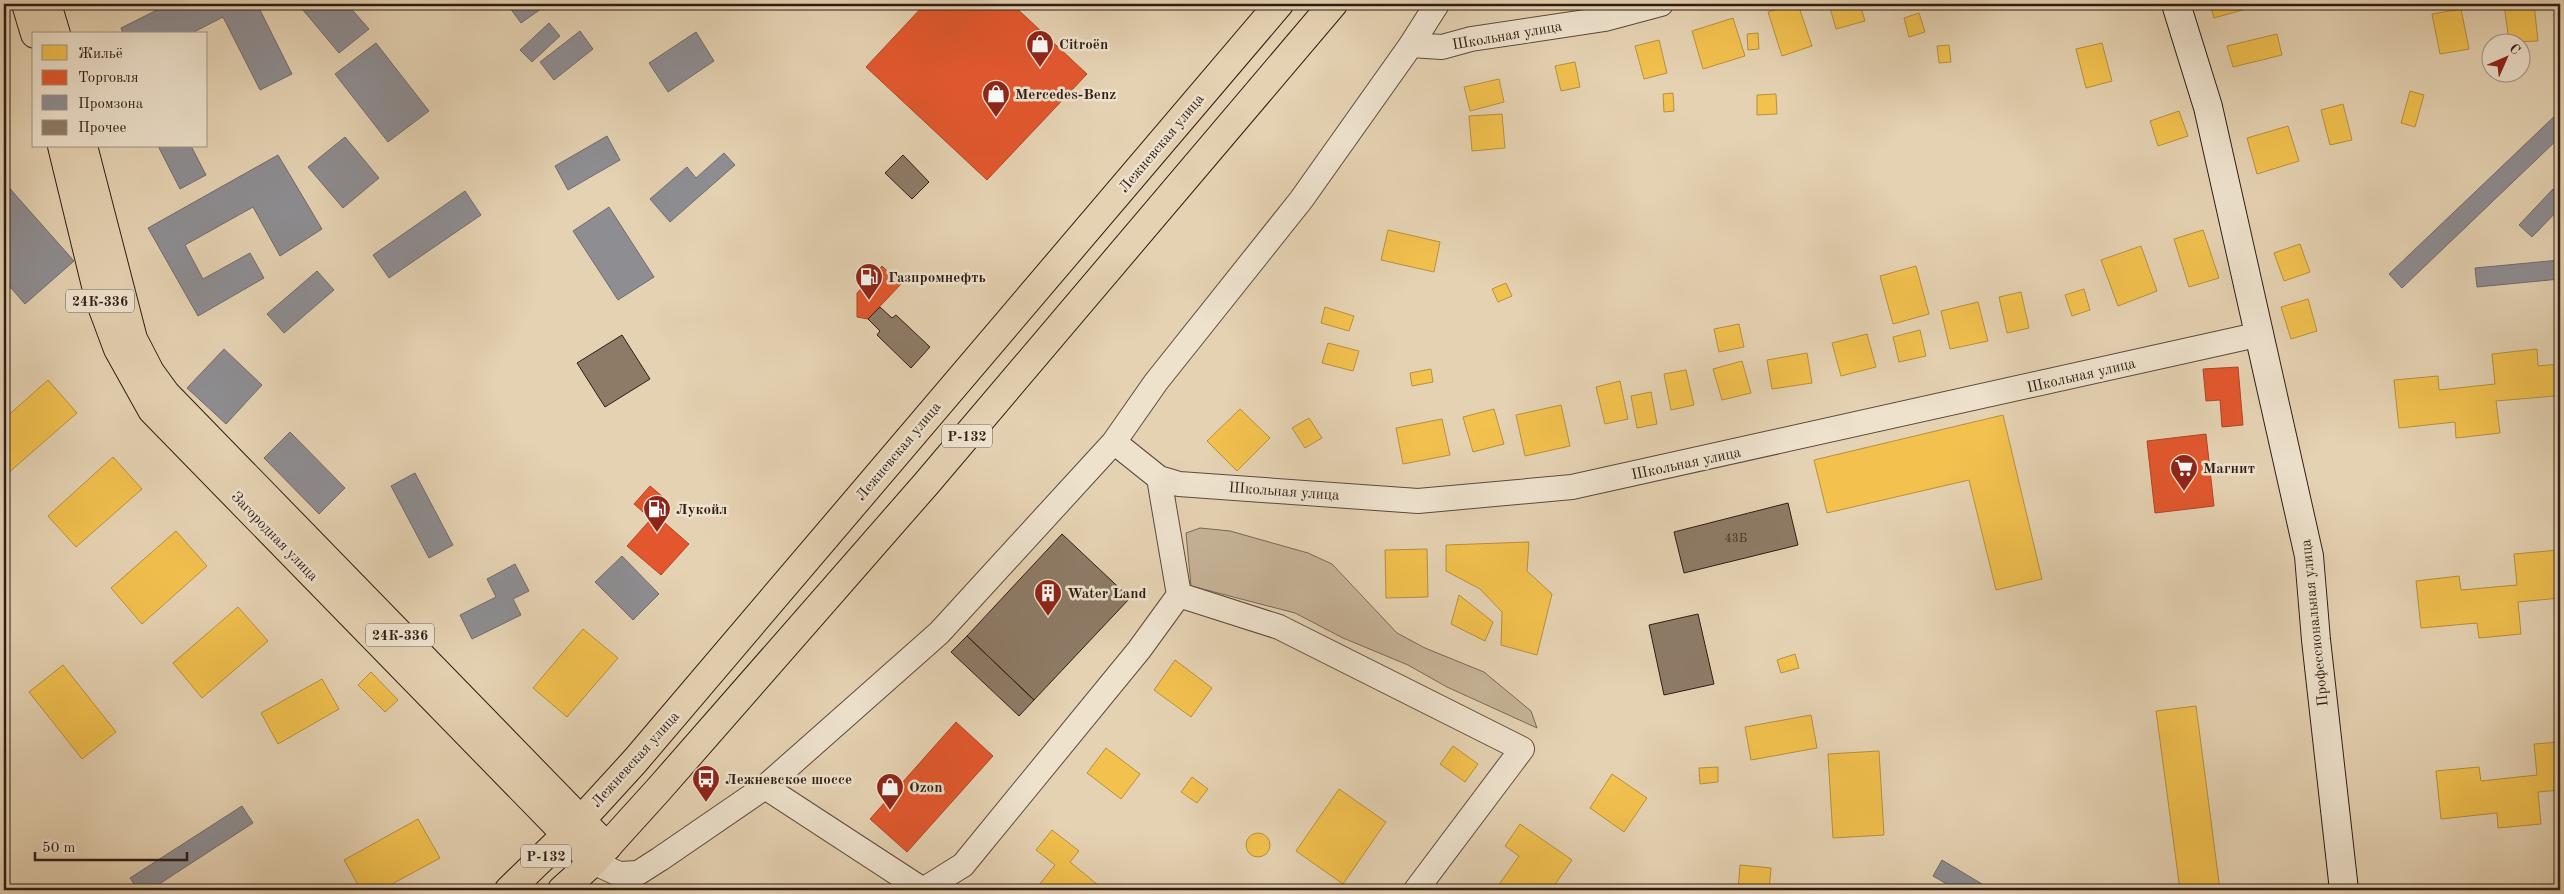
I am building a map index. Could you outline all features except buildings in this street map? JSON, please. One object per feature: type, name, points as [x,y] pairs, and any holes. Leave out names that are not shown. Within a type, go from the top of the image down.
[{"type":"main road","points":[[26,4],[34,32]]},
{"type":"main road","points":[[47,4],[55,32]]},
{"type":"main road","name":"Лежневская улица","points":[[509,890],[574,827],[711,673],[1279,4]]},
{"type":"main road","name":"Р-132","points":[[562,890],[600,854],[926,484],[1333,4]]},
{"type":"main road","name":"Загородная улица","points":[[62,148],[99,298],[118,350],[152,410],[574,827]]},
{"type":"main road","name":"Загородная улица","points":[[84,148],[133,339],[150,372],[161,387],[600,854]]},
{"type":"street","points":[[600,854],[617,882],[638,874],[765,787],[939,633],[1114,442],[1156,382],[1301,200],[1411,45],[1437,4]]},
{"type":"street","name":"Школьная улица","points":[[1411,45],[1442,47],[1471,39],[1605,19],[1661,4]]},
{"type":"street","name":"Профессиональная улица","points":[[2176,4],[2207,104],[2309,556],[2344,890]]},
{"type":"street","name":"Школьная улица","points":[[1114,442],[1159,478],[1179,484],[1418,501],[1572,488],[2263,346]]},
{"type":"street","points":[[765,787],[923,890],[963,865],[1139,650],[1179,595],[1159,478]]},
{"type":"street","points":[[1179,595],[1279,627],[1522,749],[1416,890]]},
{"type":"shaded area","points":[[1200,528],[1230,531],[1308,553],[1332,564],[1397,633],[1425,648],[1484,672],[1531,711],[1537,728],[1447,687],[1408,665],[1343,638],[1295,613],[1191,586],[1186,533]]},
{"type":"place","name":"Citroën","points":[[1040,68]]},
{"type":"place","name":"Mercedes-Benz","points":[[996,118]]},
{"type":"place","name":"Газпромнефть","points":[[869,301]]},
{"type":"place","name":"Магнит","points":[[2184,492]]},
{"type":"place","name":"Лукойл","points":[[657,533]]},
{"type":"place","name":"Water Land","points":[[1048,617]]},
{"type":"place","name":"Лежневское шоссе","points":[[706,803]]},
{"type":"place","name":"Ozon","points":[[890,811]]}]
